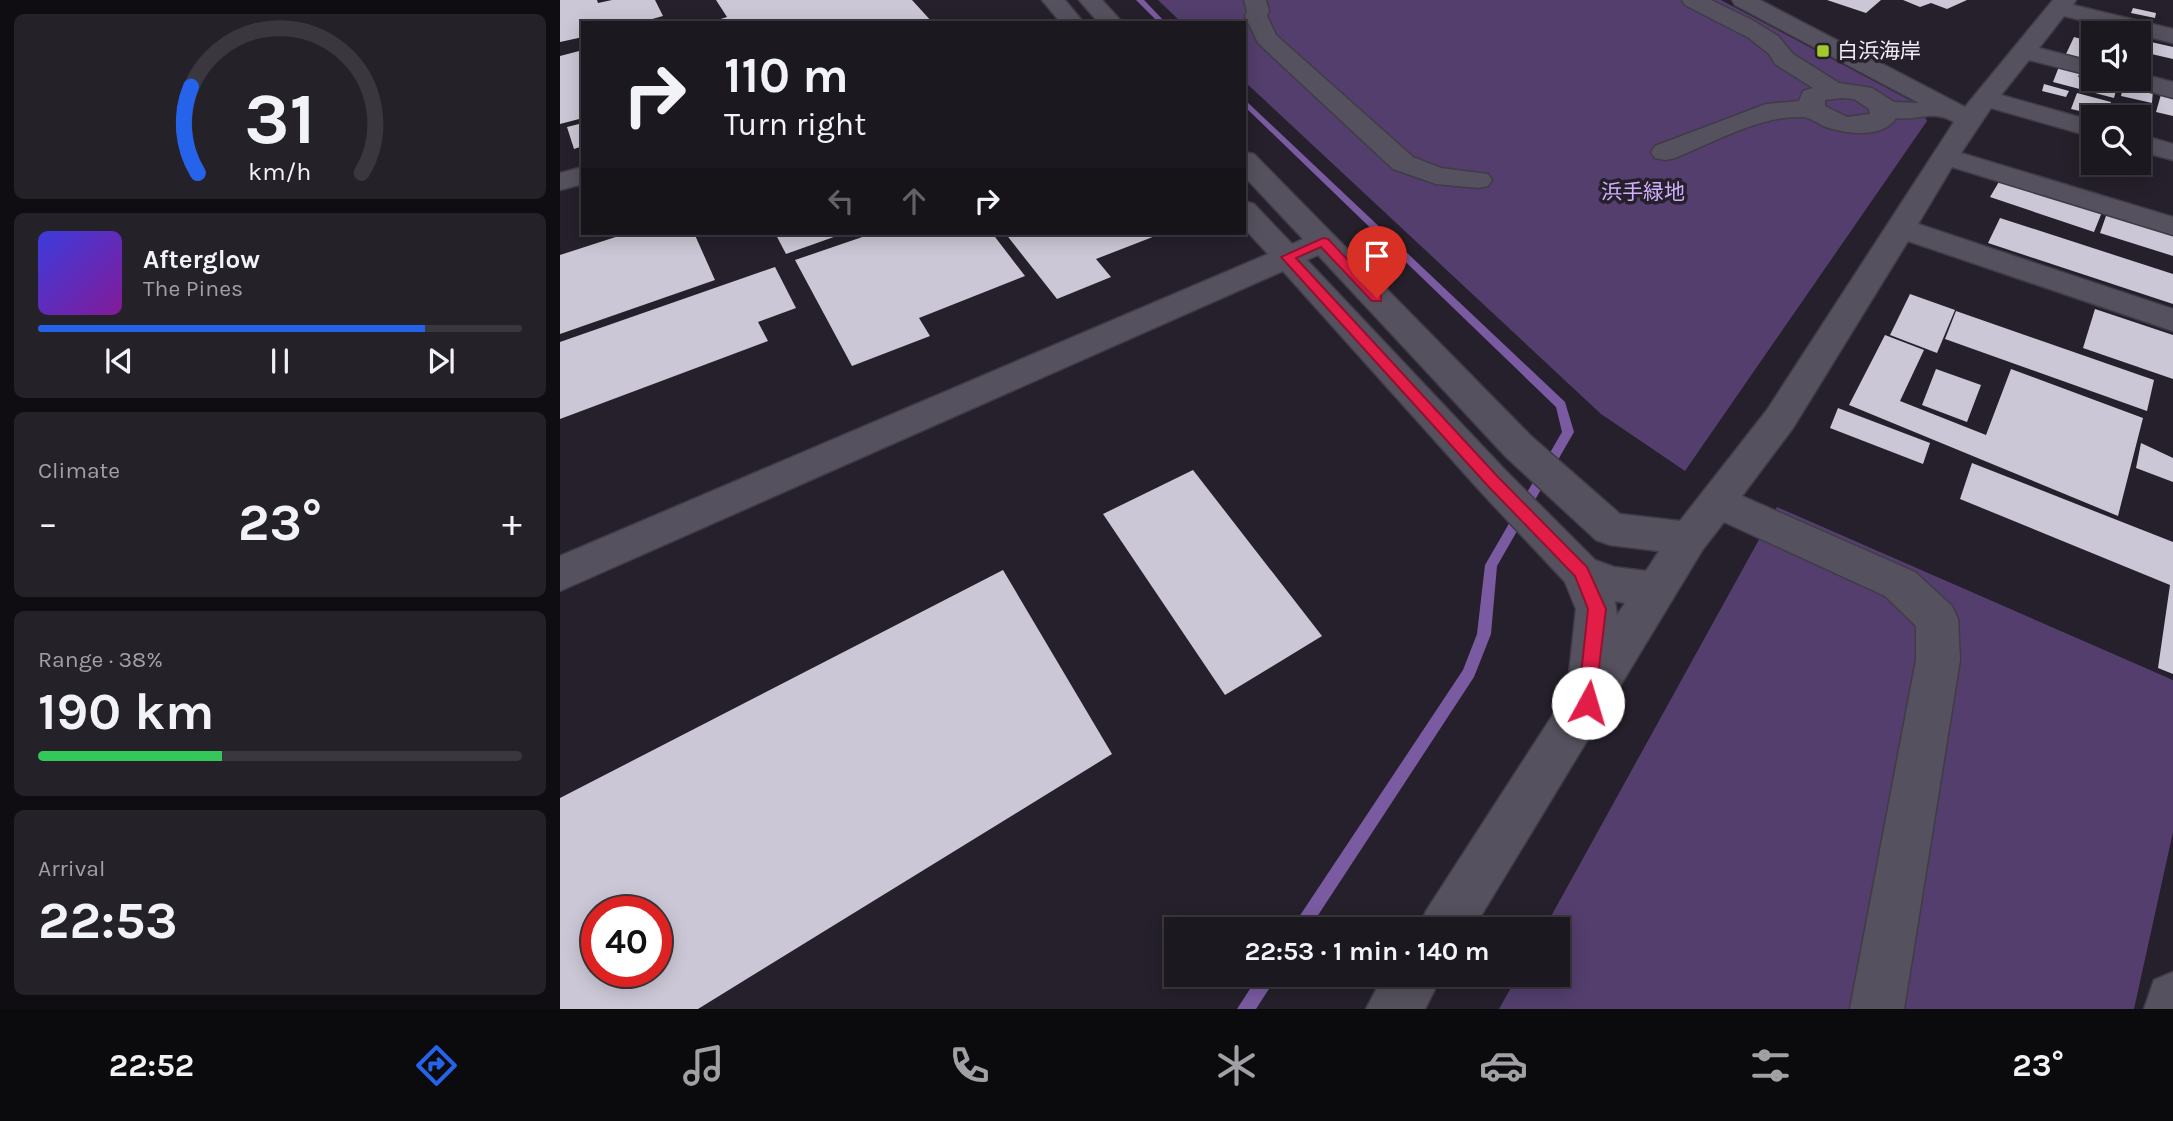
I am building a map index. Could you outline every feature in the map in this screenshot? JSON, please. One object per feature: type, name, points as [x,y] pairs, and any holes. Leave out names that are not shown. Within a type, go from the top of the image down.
[{"type":"street","points":[[1053,0],[1071,21]]},
{"type":"street","points":[[1090,0],[1103,21]]},
{"type":"street","points":[[1255,0],[1256,16],[1266,38],[1403,163],[1436,176],[1478,180]]},
{"type":"street","points":[[1693,0],[1766,39],[1781,51],[1784,59],[1832,89],[1861,94],[1882,107],[1921,112],[1965,108],[2081,128]]},
{"type":"street","points":[[1743,0],[1965,108]]},
{"type":"street","points":[[1452,917],[1689,538],[1780,419],[1944,156],[1965,108],[2024,51],[2062,4],[2173,36]]},
{"type":"street","points":[[2024,51],[2081,66]]},
{"type":"street","points":[[2151,84],[2173,90]]},
{"type":"street","points":[[1812,109],[1812,96],[1832,89]]},
{"type":"street","points":[[1665,152],[1775,109],[1812,109],[1826,120],[1849,126],[1871,125],[1884,118],[1882,107]]},
{"type":"street","points":[[2151,146],[2173,152]]},
{"type":"street","points":[[1944,156],[2173,226]]},
{"type":"street","points":[[1246,162],[1520,447],[1610,529],[1689,538]]},
{"type":"street","points":[[560,181],[581,176]]},
{"type":"street","points":[[1246,212],[1493,481],[1581,572],[1597,609],[1588,703]]},
{"type":"street","points":[[1900,228],[2173,320]]},
{"type":"street","points":[[560,574],[1323,242]]},
{"type":"street","points":[[1718,502],[1900,584],[1937,619],[1938,660],[1877,1009]]},
{"type":"street","points":[[1581,572],[1614,584],[1656,590]]},
{"type":"street","points":[[1393,1009],[1407,987]]},
{"type":"street","points":[[2171,1009],[2173,999]]},
{"type":"green space","name":"浜手緑地","points":[[1158,0],[1721,0],[1919,105],[1927,121],[1685,471],[1601,414],[1246,83],[1246,21],[1180,21]]},
{"type":"green space","points":[[1777,507],[2173,680],[2173,832],[2134,1009],[1499,1009],[1511,987],[1570,987],[1570,917],[1551,917]]},
{"type":"building","points":[[560,0],[597,0],[598,3],[612,0],[655,0],[663,16],[645,21],[581,21],[581,37],[560,42]]},
{"type":"building","points":[[716,0],[912,0],[931,21],[714,21],[727,17]]},
{"type":"building","points":[[1827,0],[1881,0],[1866,13]]},
{"type":"building","points":[[1903,0],[1967,0],[1947,9],[1931,3],[1920,7]]},
{"type":"building","points":[[2133,8],[2156,13],[2155,18],[2131,13]]},
{"type":"building","points":[[2074,37],[2081,39],[2081,58],[2066,54]]},
{"type":"building","points":[[2151,42],[2173,47],[2173,59],[2151,54]]},
{"type":"building","points":[[581,51],[581,119],[560,124],[560,56]]},
{"type":"building","points":[[2060,64],[2081,69],[2078,77],[2081,78],[2081,89],[2053,82]]},
{"type":"building","points":[[2044,84],[2069,91],[2066,97],[2042,91]]},
{"type":"building","points":[[2153,90],[2152,103],[2121,96],[2122,91]]},
{"type":"building","points":[[2087,91],[2116,91],[2114,98]]},
{"type":"building","points":[[2162,91],[2173,94],[2173,116],[2156,112]]},
{"type":"building","points":[[2077,93],[2111,102],[2110,105],[2081,105],[2081,111],[2071,109]]},
{"type":"building","points":[[581,124],[581,147],[574,149],[567,127]]},
{"type":"building","points":[[2000,180],[2102,212],[2094,232],[1990,197]]},
{"type":"building","points":[[2107,213],[2173,232],[2173,256],[2100,233]]},
{"type":"building","points":[[2000,218],[2173,274],[2173,304],[1988,243]]},
{"type":"building","points":[[622,235],[695,235],[715,280],[560,334],[560,255]]},
{"type":"building","points":[[776,235],[839,235],[786,254]]},
{"type":"building","points":[[868,235],[994,235],[1025,276],[919,318],[930,336],[852,366],[795,260]]},
{"type":"building","points":[[1007,235],[1158,235],[1096,259],[1111,277],[1057,299]]},
{"type":"building","points":[[775,267],[796,308],[758,322],[768,341],[560,419],[560,342]]},
{"type":"building","points":[[1910,294],[1955,310],[1937,353],[1890,335]]},
{"type":"building","points":[[2095,309],[2173,335],[2173,379],[2083,348]]},
{"type":"building","points":[[1956,311],[2154,380],[2147,411],[1945,339]]},
{"type":"building","points":[[1885,335],[1924,350],[1900,401],[1986,435],[2011,369],[2143,418],[2118,516],[1849,405]]},
{"type":"building","points":[[1936,369],[1981,385],[1967,422],[1922,405]]},
{"type":"building","points":[[1838,408],[1930,443],[1923,464],[1830,428]]},
{"type":"building","points":[[2141,443],[2173,458],[2173,482],[2136,468]]},
{"type":"building","points":[[1972,463],[2173,542],[2173,674],[2158,668],[2170,585],[1960,499]]},
{"type":"building","points":[[1193,470],[1322,636],[1225,695],[1103,514]]},
{"type":"building","points":[[1003,570],[1112,754],[698,1009],[560,1009],[560,798]]},
{"type":"waterway","points":[[1140,0],[1161,21]]},
{"type":"waterway","points":[[1246,103],[1561,405],[1568,432],[1491,565],[1484,634],[1469,673],[1307,917]]},
{"type":"waterway","points":[[1246,1009],[1261,987]]},
{"type":"place","name":"白浜海岸","points":[[1823,51]]},
{"type":"route","points":[[1377,298],[1323,242],[1287,257],[1493,481],[1581,572],[1597,609],[1588,703]]}]
